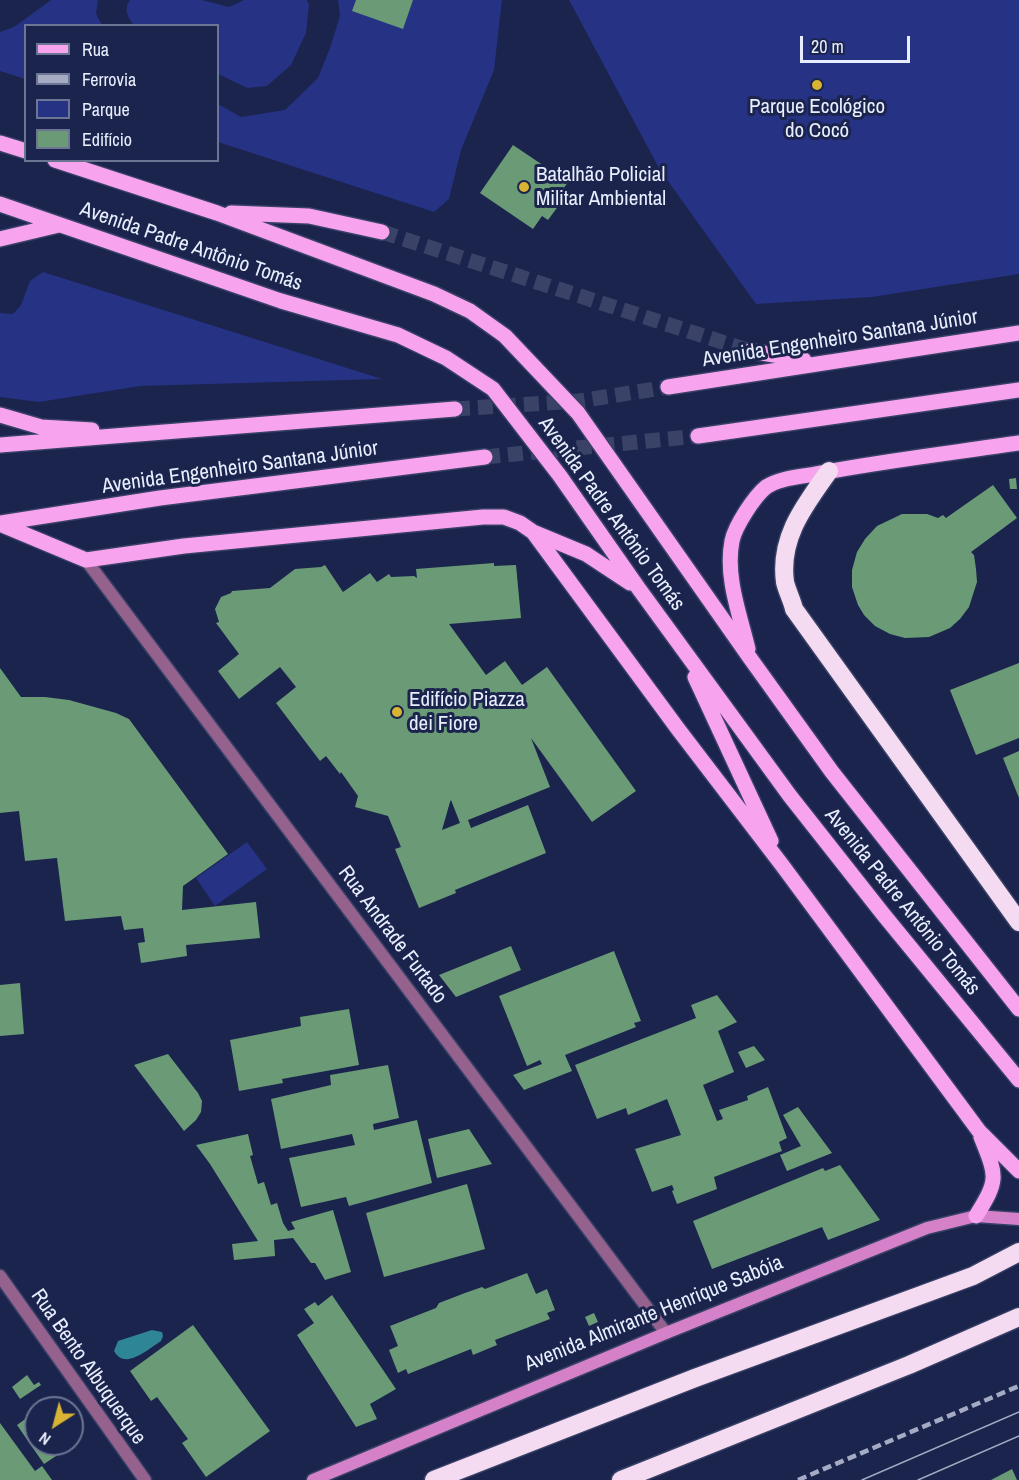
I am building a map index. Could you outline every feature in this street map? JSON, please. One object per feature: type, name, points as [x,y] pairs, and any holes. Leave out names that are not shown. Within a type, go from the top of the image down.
[{"type":"highway","points":[[829,471],[797,516],[786,547],[785,582],[794,609],[1019,922]]},
{"type":"highway","points":[[434,1480],[695,1378],[973,1276],[1019,1252]]},
{"type":"highway","points":[[621,1480],[909,1365],[1019,1317]]},
{"type":"main road","points":[[0,143],[24,150]]},
{"type":"main road","name":"Avenida Padre Antônio Tomás","points":[[61,162],[217,213],[434,294],[470,311],[505,336],[578,413],[832,772],[1019,1009]]},
{"type":"main road","name":"Avenida Padre Antônio Tomás","points":[[0,204],[281,301],[398,335],[446,358],[493,389],[560,476],[639,589],[790,796],[1019,1080]]},
{"type":"main road","points":[[217,213],[309,216],[382,232]]},
{"type":"main road","points":[[0,239],[59,225]]},
{"type":"main road","name":"Avenida Engenheiro Santana Júnior","points":[[668,387],[1019,333]]},
{"type":"main road","points":[[750,351],[819,362]]},
{"type":"main road","points":[[698,436],[1019,390]]},
{"type":"main road","name":"Avenida Engenheiro Santana Júnior","points":[[0,446],[455,409]]},
{"type":"main road","points":[[0,415],[40,427],[152,433]]},
{"type":"main road","points":[[750,658],[732,583],[730,560],[733,538],[745,514],[766,488],[779,481],[829,471],[1019,443]]},
{"type":"main road","name":"Avenida Engenheiro Santana Júnior","points":[[0,523],[160,498],[485,457]]},
{"type":"main road","points":[[0,523],[86,560],[184,546],[483,517],[504,517],[586,554],[639,589]]},
{"type":"main road","points":[[533,532],[979,1131],[1019,1171]]},
{"type":"main road","points":[[681,646],[782,865]]},
{"type":"main road","points":[[976,1216],[992,1191],[994,1175],[991,1160],[979,1131]]},
{"type":"main road","name":"Avenida Almirante Henrique Sabóia","points":[[313,1480],[666,1333],[927,1228],[976,1216],[1019,1219]]},
{"type":"street","name":"Rua Andrade Furtado","points":[[86,560],[666,1333]]},
{"type":"street","name":"Rua Bento Albuquerque","points":[[0,1276],[145,1480]]},
{"type":"green space","points":[[51,0],[98,0],[96,14],[101,24],[24,24],[24,79],[0,71],[0,32],[14,27]]},
{"type":"green space","points":[[130,0],[202,0],[229,7],[244,0],[307,0],[309,5],[306,33],[291,65],[267,86],[247,88],[219,74],[219,24],[133,24],[128,16]]},
{"type":"green space","points":[[338,0],[502,0],[494,70],[461,150],[449,199],[434,212],[219,142],[219,105],[241,117],[285,110],[318,78],[340,16]]},
{"type":"green space","name":"Parque Ecológico do Cocó","points":[[569,0],[1019,0],[1019,274],[872,297],[756,304],[660,170]]},
{"type":"green space","points":[[43,272],[382,379],[140,386],[39,402],[0,397],[0,313],[13,314],[21,305],[30,281]]},
{"type":"green space","points":[[247,842],[267,869],[215,906],[196,878]]},
{"type":"shaded area","points":[[152,1330],[162,1332],[163,1336],[161,1341],[143,1353],[130,1359],[124,1359],[114,1351],[118,1341]]},
{"type":"building","points":[[356,0],[413,0],[403,29],[352,11]]},
{"type":"building","name":"Batalhão Policial Militar Ambiental","points":[[513,145],[568,182],[557,198],[562,201],[548,220],[542,216],[533,229],[480,193]]},
{"type":"building","points":[[1016,478],[1017,489],[1010,489],[1009,479]]},
{"type":"building","points":[[993,485],[1017,518],[971,552],[974,555],[977,582],[969,607],[960,619],[950,628],[929,637],[905,638],[890,634],[875,626],[858,605],[852,587],[852,570],[857,552],[865,539],[877,526],[902,514],[927,514],[938,518],[943,515],[946,518]]},
{"type":"building","points":[[494,563],[494,566],[516,565],[521,618],[449,624],[486,675],[505,661],[522,685],[547,667],[636,791],[592,822],[531,738],[550,787],[468,820],[471,828],[528,805],[546,853],[455,890],[456,893],[419,908],[395,849],[401,847],[388,816],[355,807],[358,796],[341,772],[340,774],[326,756],[320,761],[276,703],[296,687],[280,667],[239,699],[218,671],[239,654],[216,623],[219,622],[215,609],[221,597],[232,591],[270,588],[295,569],[325,565],[343,592],[370,573],[377,582],[389,574],[391,577],[414,576],[417,578],[416,569]],"holes":[[[451,800],[460,823],[442,830]]]},
{"type":"building","points":[[1019,663],[1019,738],[976,755],[950,690]]},
{"type":"building","points":[[0,668],[21,697],[69,700],[129,719],[228,854],[183,886],[182,910],[256,902],[260,938],[186,945],[187,956],[141,963],[138,943],[145,942],[143,928],[124,930],[121,916],[65,921],[57,858],[25,861],[19,811],[0,813]]},
{"type":"building","points":[[1019,751],[1019,798],[1003,758]]},
{"type":"building","points":[[511,946],[521,970],[456,997],[439,975]]},
{"type":"building","points":[[614,951],[641,1021],[634,1023],[636,1027],[565,1055],[572,1071],[524,1090],[513,1075],[542,1064],[540,1060],[527,1066],[499,996]]},
{"type":"building","points":[[20,983],[24,1034],[0,1036],[0,985]]},
{"type":"building","points":[[717,995],[737,1022],[718,1031],[734,1072],[703,1085],[717,1121],[723,1119],[719,1110],[748,1100],[747,1096],[768,1087],[787,1138],[779,1142],[782,1151],[714,1177],[717,1189],[677,1204],[672,1185],[652,1192],[635,1149],[681,1135],[667,1099],[628,1115],[626,1108],[597,1119],[575,1065],[696,1018],[691,1005]]},
{"type":"building","points":[[349,1009],[359,1065],[282,1079],[283,1083],[239,1091],[230,1040],[301,1026],[300,1017]]},
{"type":"building","points":[[754,1046],[765,1060],[746,1068],[738,1052]]},
{"type":"building","points":[[168,1054],[202,1101],[201,1112],[184,1131],[134,1065]]},
{"type":"building","points":[[388,1065],[399,1118],[373,1124],[374,1130],[417,1120],[432,1183],[349,1206],[346,1197],[301,1207],[289,1158],[355,1145],[352,1134],[281,1149],[271,1099],[331,1085],[330,1075]]},
{"type":"building","points":[[798,1107],[832,1153],[787,1171],[780,1155],[801,1146],[783,1115]]},
{"type":"building","points":[[469,1129],[492,1164],[437,1178],[428,1139]]},
{"type":"building","points":[[248,1134],[253,1155],[250,1156],[258,1184],[264,1182],[271,1205],[277,1203],[288,1231],[295,1229],[291,1222],[333,1210],[351,1272],[325,1280],[315,1263],[311,1263],[293,1238],[274,1240],[275,1256],[234,1260],[232,1244],[258,1241],[196,1145]]},
{"type":"building","points":[[840,1165],[880,1220],[828,1240],[822,1227],[712,1269],[693,1221],[823,1168],[825,1171]]},
{"type":"building","points":[[467,1184],[485,1249],[384,1277],[366,1213]]},
{"type":"building","points":[[527,1273],[536,1294],[547,1289],[555,1310],[547,1313],[550,1319],[495,1340],[497,1345],[473,1355],[471,1349],[408,1374],[406,1369],[398,1373],[389,1350],[398,1346],[390,1326],[436,1308],[439,1303]]},
{"type":"building","points":[[332,1295],[396,1389],[370,1404],[377,1419],[356,1427],[297,1335],[314,1323],[304,1309],[315,1302],[318,1306]]},
{"type":"building","points":[[594,1313],[598,1322],[589,1326],[585,1317]]},
{"type":"building","points":[[193,1325],[270,1431],[206,1477],[182,1443],[188,1439],[157,1397],[151,1401],[130,1371]]},
{"type":"building","points":[[27,1375],[34,1385],[39,1382],[41,1385],[20,1399],[12,1387]]},
{"type":"building","points":[[24,1420],[24,1435],[17,1425]]},
{"type":"building","points":[[0,1423],[35,1471],[42,1466],[52,1480],[0,1480]]},
{"type":"building","points":[[38,1456],[56,1456],[44,1464]]},
{"type":"building","points":[[1012,1469],[1017,1480],[991,1480]]},
{"type":"tunnel","points":[[382,232],[750,351]]},
{"type":"tunnel","points":[[455,409],[579,401],[668,387]]},
{"type":"tunnel","points":[[485,457],[698,436]]},
{"type":"tram line","points":[[862,1480],[1019,1412]]},
{"type":"tram line","points":[[918,1480],[1019,1436]]},
{"type":"railway","points":[[798,1480],[1019,1386]]},
{"type":"place","name":"Parque Ecológico do Cocó","points":[[817,85]]},
{"type":"place","name":"Batalhão Policial Militar Ambiental","points":[[524,187]]},
{"type":"place","name":"Edifício Piazza dei Fiore","points":[[397,712]]}]
